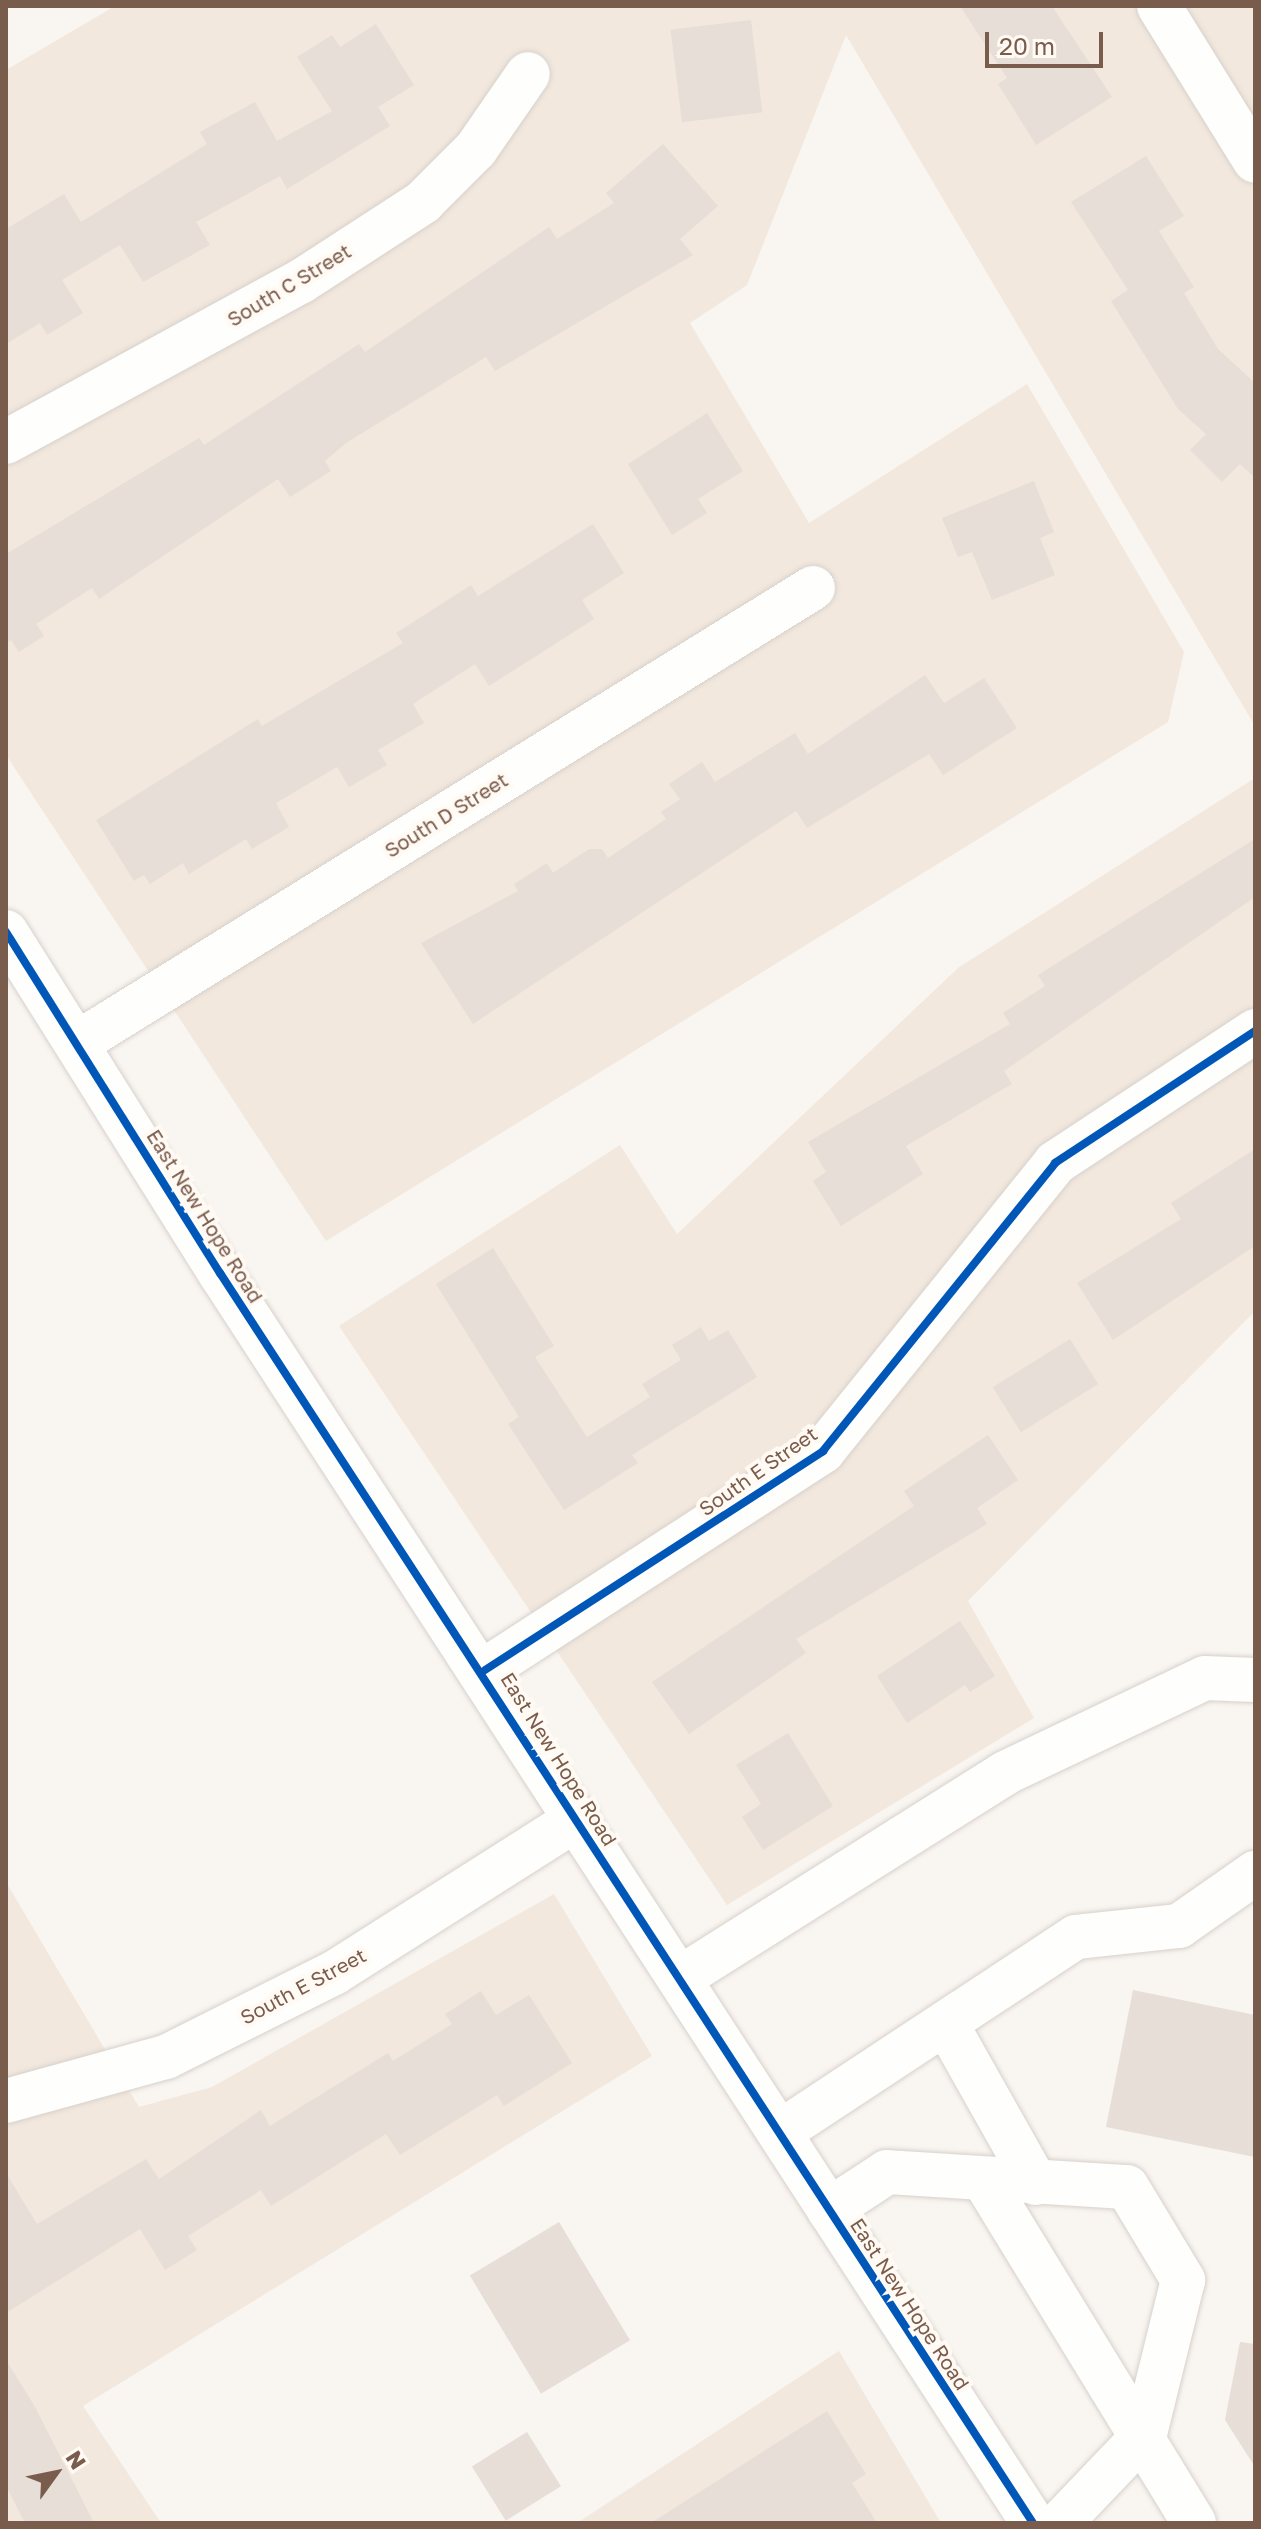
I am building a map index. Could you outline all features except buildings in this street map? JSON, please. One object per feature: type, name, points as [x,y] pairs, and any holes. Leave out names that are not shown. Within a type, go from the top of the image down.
[{"type":"street","points":[[1159,6],[1255,161]]},
{"type":"street","name":"South C Street","points":[[6,442],[300,282],[423,202],[476,149],[528,74]]},
{"type":"street","name":"South D Street","points":[[79,1042],[813,588]]},
{"type":"street","name":"East New Hope Road","points":[[6,932],[79,1042],[220,1273],[485,1670],[577,1819],[1033,2523]]},
{"type":"street","name":"South E Street","points":[[485,1670],[823,1451],[1055,1163],[1255,1031]]},
{"type":"street","points":[[680,1978],[1005,1773],[1205,1678],[1255,1680]]},
{"type":"street","name":"South E Street","points":[[6,2101],[180,2050],[334,1973],[577,1819]]},
{"type":"street","points":[[780,2132],[948,2027],[1076,1937],[1179,1926],[1255,1873]]},
{"type":"street","points":[[948,2027],[1036,2183]]},
{"type":"street","points":[[829,2210],[887,2172],[1127,2187],[1183,2280],[1145,2434],[1060,2523]]},
{"type":"street","points":[[984,2180],[1145,2434],[1194,2523]]},
{"type":"shaded area","points":[[115,6],[1255,6],[1255,726],[846,35],[747,285],[690,323],[809,523],[1027,384],[1184,652],[1168,722],[326,1241],[6,755],[6,70]]},
{"type":"shaded area","points":[[1255,778],[1255,1311],[968,1601],[1034,1718],[727,1905],[339,1326],[620,1145],[677,1234],[958,968]]},
{"type":"shaded area","points":[[6,1882],[139,2107],[212,2087],[554,1894],[652,2056],[83,2406],[161,2523],[6,2523]]},
{"type":"shaded area","points":[[839,2351],[941,2523],[577,2523]]},
{"type":"cycle path","points":[[6,932],[220,1273],[1033,2523]]},
{"type":"cycle path","points":[[485,1670],[823,1451],[1055,1163],[1255,1031]]}]
